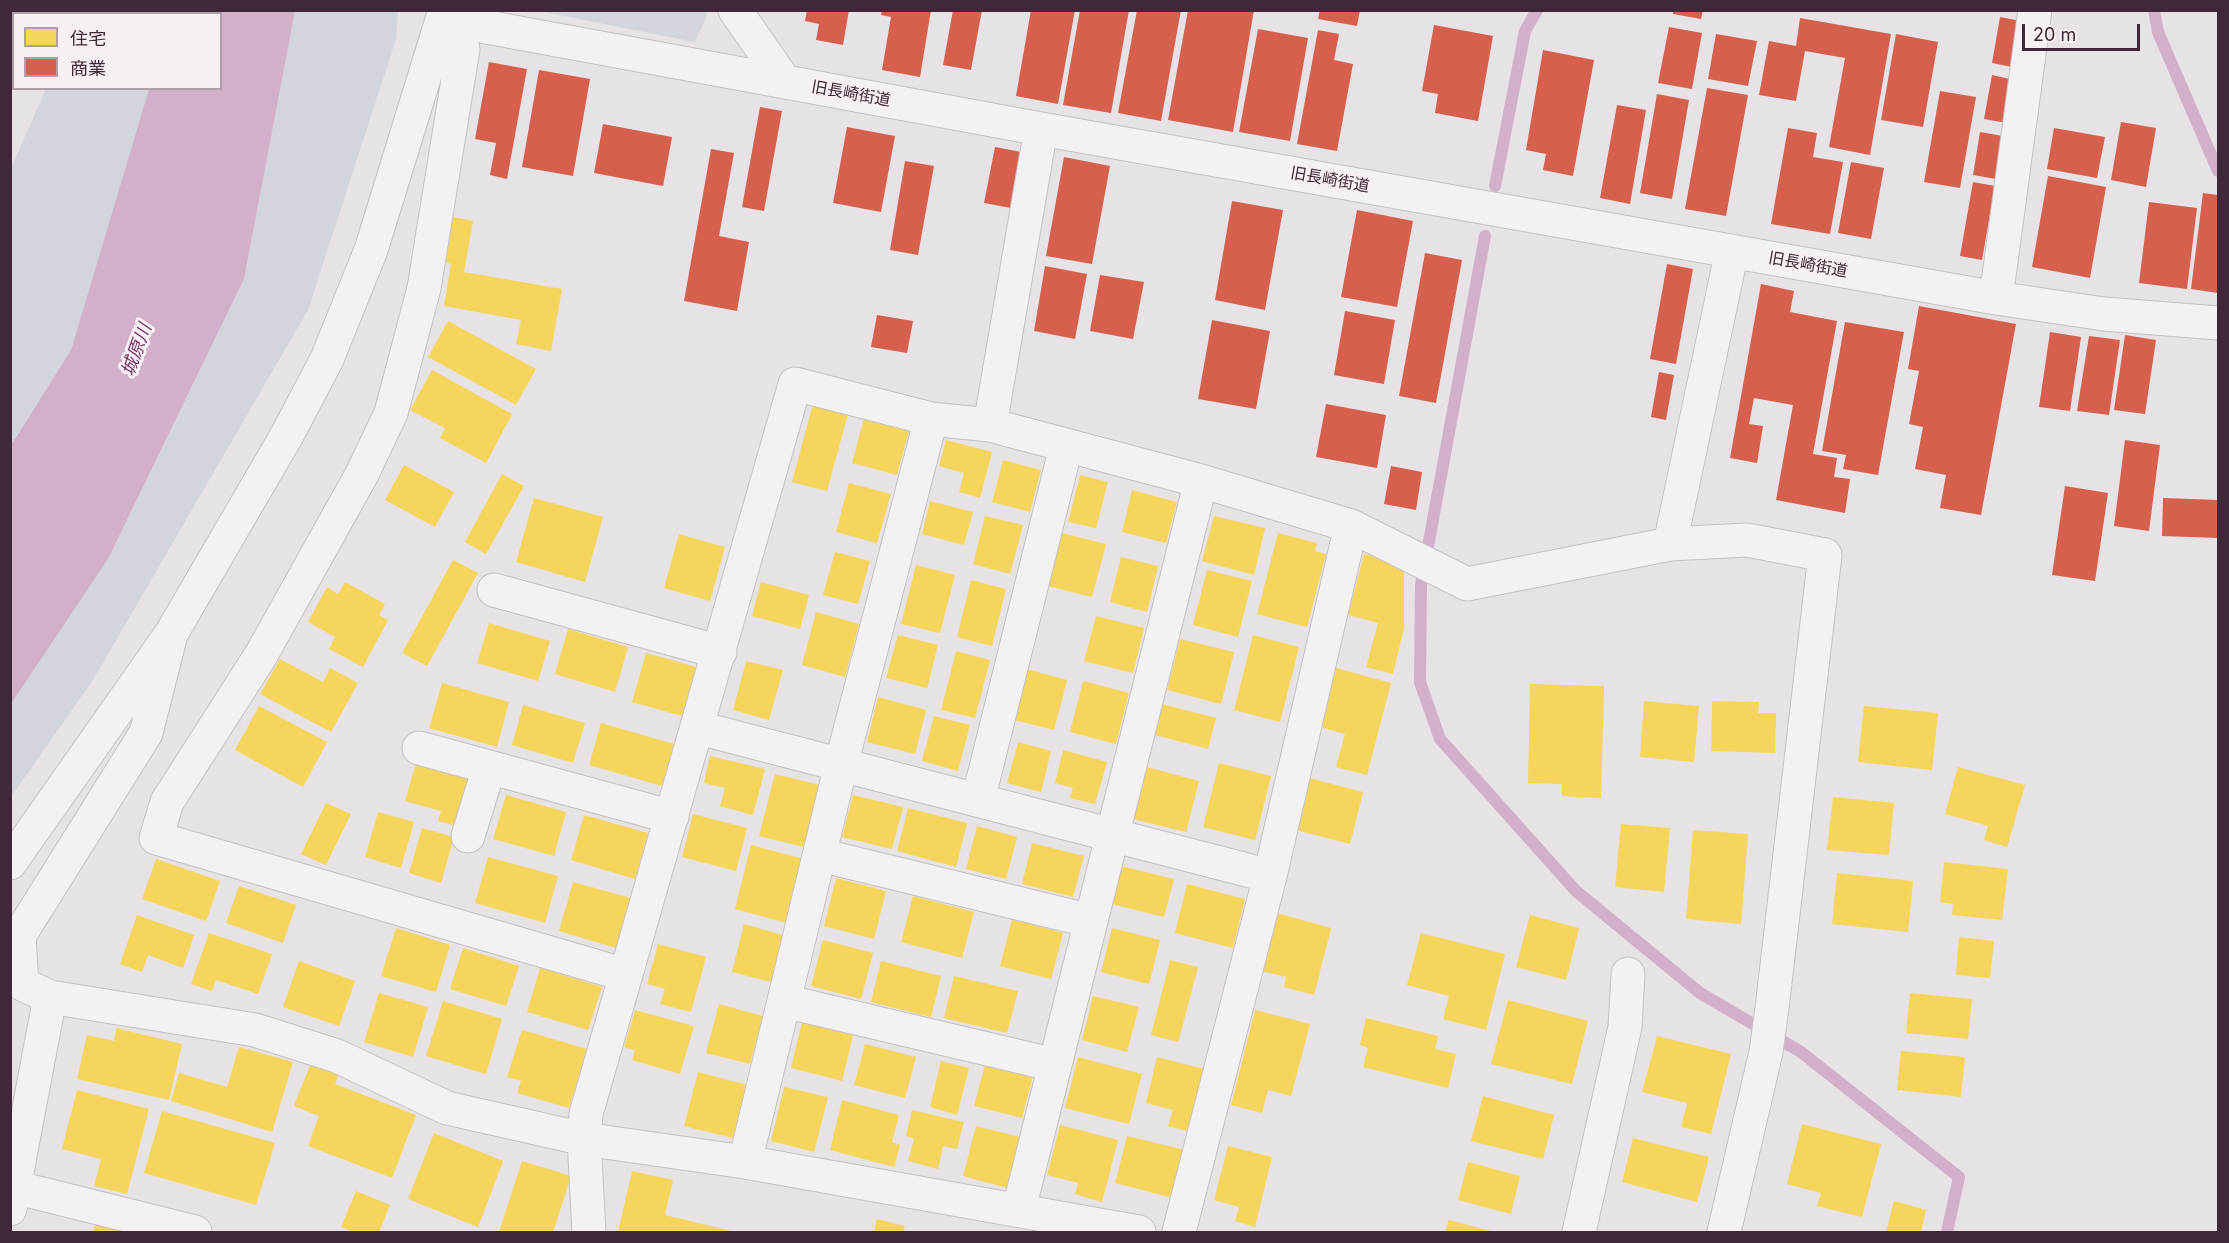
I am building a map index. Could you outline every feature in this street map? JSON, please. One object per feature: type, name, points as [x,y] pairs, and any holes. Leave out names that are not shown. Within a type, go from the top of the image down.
[{"type":"street","points":[[735,10],[785,82]]},
{"type":"street","points":[[1996,298],[2035,10]]},
{"type":"street","points":[[10,863],[171,634],[287,435],[327,359],[371,250],[444,15]]},
{"type":"street","points":[[444,15],[463,49],[424,288],[391,414],[362,474],[266,645],[168,802],[156,838],[626,975]]},
{"type":"street","name":"旧長崎街道","points":[[444,15],[785,82],[1041,129],[1996,298],[2104,314],[2218,323]]},
{"type":"street","points":[[990,425],[1041,129]]},
{"type":"street","points":[[1670,544],[1732,251]]},
{"type":"street","points":[[588,1233],[584,1139],[586,1114],[699,728],[795,384],[931,419],[990,425],[1201,481],[1351,526],[1467,584],[1670,544],[1747,540],[1825,555],[1766,1052],[1724,1233]]},
{"type":"street","points":[[746,1162],[842,765],[931,419]]},
{"type":"street","points":[[978,800],[1066,447]]},
{"type":"street","points":[[1019,1209],[1201,481]]},
{"type":"street","points":[[1179,1233],[1270,876],[1351,526]]},
{"type":"street","points":[[494,590],[720,652]]},
{"type":"street","points":[[171,634],[147,734],[19,936],[22,984],[51,997],[255,1030],[337,1056],[447,1108],[584,1139],[746,1162],[1019,1209],[1139,1233]]},
{"type":"street","points":[[699,728],[1270,876]]},
{"type":"street","points":[[419,748],[672,817]]},
{"type":"street","points":[[468,836],[489,768]]},
{"type":"street","points":[[820,855],[1091,921]]},
{"type":"street","points":[[1579,1233],[1625,1027],[1628,974]]},
{"type":"street","points":[[51,997],[12,1198],[195,1233]]},
{"type":"street","points":[[784,1001],[1055,1065]]},
{"type":"shaded area","points":[[68,11],[164,11],[164,12]]},
{"type":"shaded area","points":[[295,11],[398,11],[396,39],[308,310],[93,680],[11,797],[11,704],[108,559],[244,279]]},
{"type":"shaded area","points":[[539,11],[705,11],[707,15],[695,42]]},
{"type":"shaded area","points":[[46,90],[149,90],[71,350],[11,444],[11,168]]},
{"type":"water","name":"城原川","points":[[295,11],[244,279],[108,559],[11,704],[11,445],[71,350],[149,90],[222,90],[222,12],[164,12]]},
{"type":"building: 住宅","points":[[453,217],[473,221],[464,272],[562,289],[551,351],[516,344],[521,320],[444,306],[451,264],[445,262]]},
{"type":"building: 住宅","points":[[448,321],[536,369],[516,405],[428,357]]},
{"type":"building: 住宅","points":[[432,370],[512,414],[486,463],[440,438],[445,428],[410,410]]},
{"type":"building: 住宅","points":[[814,400],[849,410],[827,491],[792,482]]},
{"type":"building: 住宅","points":[[865,415],[910,427],[897,475],[852,463]]},
{"type":"building: 住宅","points":[[946,440],[992,452],[980,498],[959,492],[964,473],[939,466]]},
{"type":"building: 住宅","points":[[1003,460],[1041,470],[1030,512],[992,502]]},
{"type":"building: 住宅","points":[[404,465],[454,492],[435,527],[385,500]]},
{"type":"building: 住宅","points":[[502,474],[524,486],[486,554],[465,542]]},
{"type":"building: 住宅","points":[[1080,475],[1108,482],[1096,528],[1068,522]]},
{"type":"building: 住宅","points":[[849,483],[891,494],[877,543],[836,532]]},
{"type":"building: 住宅","points":[[1132,490],[1177,502],[1166,543],[1122,532]]},
{"type":"building: 住宅","points":[[534,498],[603,517],[585,582],[516,562]]},
{"type":"building: 住宅","points":[[930,501],[973,512],[964,545],[922,534]]},
{"type":"building: 住宅","points":[[985,516],[1023,525],[1010,574],[973,564]]},
{"type":"building: 住宅","points":[[1214,516],[1265,528],[1254,575],[1202,561]]},
{"type":"building: 住宅","points":[[1062,533],[1106,544],[1092,597],[1048,586]]},
{"type":"building: 住宅","points":[[1278,533],[1317,543],[1315,551],[1326,554],[1307,627],[1257,614]]},
{"type":"building: 住宅","points":[[679,534],[725,547],[710,601],[664,588]]},
{"type":"building: 住宅","points":[[835,552],[870,561],[858,604],[823,595]]},
{"type":"building: 住宅","points":[[1364,554],[1404,565],[1404,628],[1393,674],[1366,667],[1378,623],[1348,615]]},
{"type":"building: 住宅","points":[[1121,557],[1158,566],[1147,612],[1110,602]]},
{"type":"building: 住宅","points":[[453,560],[478,573],[427,666],[402,653]]},
{"type":"building: 住宅","points":[[916,565],[955,575],[940,633],[901,624]]},
{"type":"building: 住宅","points":[[1207,570],[1252,581],[1238,637],[1193,625]]},
{"type":"building: 住宅","points":[[971,580],[1006,589],[992,646],[957,637]]},
{"type":"building: 住宅","points":[[345,582],[385,604],[379,615],[388,620],[363,667],[329,649],[335,637],[308,622],[327,587],[338,594]]},
{"type":"building: 住宅","points":[[761,582],[809,595],[800,629],[752,616]]},
{"type":"building: 住宅","points":[[816,612],[859,624],[845,677],[802,665]]},
{"type":"building: 住宅","points":[[1096,616],[1144,628],[1133,673],[1084,661]]},
{"type":"building: 住宅","points":[[489,623],[550,641],[538,681],[477,663]]},
{"type":"building: 住宅","points":[[568,629],[628,647],[615,692],[555,674]]},
{"type":"building: 住宅","points":[[898,635],[938,645],[927,688],[886,678]]},
{"type":"building: 住宅","points":[[1253,635],[1299,647],[1280,722],[1234,710]]},
{"type":"building: 住宅","points":[[1180,639],[1234,652],[1221,704],[1167,690]]},
{"type":"building: 住宅","points":[[956,651],[990,660],[975,718],[941,710]]},
{"type":"building: 住宅","points":[[646,653],[696,667],[682,716],[632,702]]},
{"type":"building: 住宅","points":[[280,659],[323,682],[330,668],[358,683],[331,732],[260,694]]},
{"type":"building: 住宅","points":[[746,661],[783,670],[769,720],[733,710]]},
{"type":"building: 住宅","points":[[1336,668],[1391,683],[1367,775],[1336,767],[1345,734],[1320,727]]},
{"type":"building: 住宅","points":[[1027,669],[1067,680],[1054,730],[1014,720]]},
{"type":"building: 住宅","points":[[1083,681],[1129,693],[1116,744],[1070,732]]},
{"type":"building: 住宅","points":[[442,683],[509,702],[497,747],[429,728]]},
{"type":"building: 住宅","points":[[1530,684],[1604,686],[1601,798],[1562,796],[1562,784],[1528,783]]},
{"type":"building: 住宅","points":[[878,697],[926,710],[915,754],[867,742]]},
{"type":"building: 住宅","points":[[1644,701],[1699,706],[1694,762],[1640,757]]},
{"type":"building: 住宅","points":[[1712,701],[1759,702],[1758,713],[1776,713],[1775,753],[1711,751]]},
{"type":"building: 住宅","points":[[1162,704],[1216,718],[1208,749],[1155,735]]},
{"type":"building: 住宅","points":[[523,705],[585,723],[573,763],[512,745]]},
{"type":"building: 住宅","points":[[259,706],[327,742],[303,787],[235,750]]},
{"type":"building: 住宅","points":[[1864,706],[1938,713],[1932,770],[1858,762]]},
{"type":"building: 住宅","points":[[934,716],[970,725],[958,771],[922,761]]},
{"type":"building: 住宅","points":[[601,723],[674,744],[662,786],[589,765]]},
{"type":"building: 住宅","points":[[1018,742],[1051,751],[1041,792],[1007,783]]},
{"type":"building: 住宅","points":[[1063,750],[1107,762],[1095,804],[1070,798],[1073,788],[1055,783]]},
{"type":"building: 住宅","points":[[418,756],[472,772],[457,826],[438,821],[441,811],[405,801]]},
{"type":"building: 住宅","points":[[710,756],[765,769],[753,815],[720,806],[725,788],[704,783]]},
{"type":"building: 住宅","points":[[1219,763],[1271,776],[1255,840],[1203,827]]},
{"type":"building: 住宅","points":[[1147,767],[1199,781],[1186,832],[1133,819]]},
{"type":"building: 住宅","points":[[1958,767],[2025,785],[2007,847],[1984,840],[1988,826],[1945,814]]},
{"type":"building: 住宅","points":[[775,774],[820,785],[804,847],[759,836]]},
{"type":"building: 住宅","points":[[1309,778],[1363,792],[1350,844],[1296,830]]},
{"type":"building: 住宅","points":[[506,795],[566,812],[554,856],[493,839]]},
{"type":"building: 住宅","points":[[853,795],[903,807],[892,849],[842,837]]},
{"type":"building: 住宅","points":[[1833,797],[1894,803],[1889,855],[1827,850]]},
{"type":"building: 住宅","points":[[326,803],[351,814],[326,865],[301,854]]},
{"type":"building: 住宅","points":[[908,808],[967,823],[956,867],[897,851]]},
{"type":"building: 住宅","points":[[378,812],[414,822],[401,868],[365,857]]},
{"type":"building: 住宅","points":[[693,814],[747,828],[736,871],[682,857]]},
{"type":"building: 住宅","points":[[584,815],[648,833],[635,879],[571,860]]},
{"type":"building: 住宅","points":[[1621,824],[1670,828],[1664,892],[1615,887]]},
{"type":"building: 住宅","points":[[977,826],[1017,837],[1006,879],[966,869]]},
{"type":"building: 住宅","points":[[422,828],[454,837],[441,883],[409,873]]},
{"type":"building: 住宅","points":[[1693,830],[1748,834],[1741,924],[1686,919]]},
{"type":"building: 住宅","points":[[1032,843],[1084,856],[1073,897],[1022,884]]},
{"type":"building: 住宅","points":[[751,845],[804,859],[787,923],[735,909]]},
{"type":"building: 住宅","points":[[488,857],[558,876],[545,923],[475,903]]},
{"type":"building: 住宅","points":[[156,859],[220,881],[206,921],[142,899]]},
{"type":"building: 住宅","points":[[1944,862],[2008,869],[2002,920],[1952,915],[1953,904],[1940,902]]},
{"type":"building: 住宅","points":[[1121,866],[1174,879],[1164,917],[1112,904]]},
{"type":"building: 住宅","points":[[1837,873],[1913,881],[1908,932],[1832,924]]},
{"type":"building: 住宅","points":[[836,878],[886,891],[874,939],[824,926]]},
{"type":"building: 住宅","points":[[573,882],[631,898],[616,948],[559,931]]},
{"type":"building: 住宅","points":[[1187,884],[1245,899],[1233,948],[1175,933]]},
{"type":"building: 住宅","points":[[239,886],[296,905],[283,943],[226,923]]},
{"type":"building: 住宅","points":[[913,896],[974,912],[962,958],[901,942]]},
{"type":"building: 住宅","points":[[1277,913],[1331,928],[1314,995],[1284,987],[1286,977],[1262,971]]},
{"type":"building: 住宅","points":[[137,915],[194,935],[183,968],[148,955],[142,972],[120,964]]},
{"type":"building: 住宅","points":[[1530,915],[1579,928],[1566,980],[1516,967]]},
{"type":"building: 住宅","points":[[1012,919],[1063,933],[1051,979],[1000,966]]},
{"type":"building: 住宅","points":[[744,924],[783,935],[771,982],[732,972]]},
{"type":"building: 住宅","points":[[396,928],[450,945],[436,992],[381,976]]},
{"type":"building: 住宅","points":[[1112,928],[1160,940],[1149,984],[1101,972]]},
{"type":"building: 住宅","points":[[209,933],[272,954],[258,994],[216,980],[212,991],[191,984]]},
{"type":"building: 住宅","points":[[1421,933],[1505,954],[1486,1030],[1443,1019],[1449,996],[1407,985]]},
{"type":"building: 住宅","points":[[1959,937],[1994,941],[1990,978],[1956,975]]},
{"type":"building: 住宅","points":[[823,940],[873,953],[861,999],[811,986]]},
{"type":"building: 住宅","points":[[658,944],[706,957],[691,1012],[660,1004],[665,989],[647,984]]},
{"type":"building: 住宅","points":[[463,948],[519,966],[506,1006],[450,989]]},
{"type":"building: 住宅","points":[[1170,960],[1198,967],[1178,1042],[1151,1035]]},
{"type":"building: 住宅","points":[[299,961],[355,981],[339,1026],[283,1007]]},
{"type":"building: 住宅","points":[[881,961],[941,976],[931,1017],[871,1002]]},
{"type":"building: 住宅","points":[[540,968],[602,987],[588,1030],[527,1012]]},
{"type":"building: 住宅","points":[[954,976],[1018,991],[1007,1033],[944,1018]]},
{"type":"building: 住宅","points":[[379,993],[428,1007],[413,1057],[364,1042]]},
{"type":"building: 住宅","points":[[1910,993],[1972,999],[1968,1039],[1906,1033]]},
{"type":"building: 住宅","points":[[1093,996],[1139,1007],[1127,1052],[1082,1040]]},
{"type":"building: 住宅","points":[[1508,1000],[1588,1021],[1572,1084],[1491,1064]]},
{"type":"building: 住宅","points":[[443,1001],[502,1019],[486,1074],[426,1056]]},
{"type":"building: 住宅","points":[[719,1004],[763,1016],[750,1064],[706,1053]]},
{"type":"building: 住宅","points":[[635,1010],[694,1026],[680,1074],[632,1060],[635,1050],[624,1047]]},
{"type":"building: 住宅","points":[[1255,1010],[1310,1024],[1291,1096],[1268,1090],[1262,1113],[1231,1105]]},
{"type":"building: 住宅","points":[[1366,1018],[1438,1036],[1435,1049],[1456,1054],[1448,1088],[1363,1067],[1368,1048],[1360,1045]]},
{"type":"building: 住宅","points":[[802,1022],[853,1035],[842,1081],[791,1068]]},
{"type":"building: 住宅","points":[[116,1028],[182,1044],[169,1100],[77,1079],[87,1035],[114,1041]]},
{"type":"building: 住宅","points":[[522,1030],[587,1049],[569,1108],[517,1093],[521,1081],[507,1077]]},
{"type":"building: 住宅","points":[[1657,1036],[1731,1054],[1711,1134],[1681,1127],[1687,1103],[1642,1092]]},
{"type":"building: 住宅","points":[[865,1044],[916,1057],[905,1098],[854,1085]]},
{"type":"building: 住宅","points":[[239,1047],[293,1062],[272,1132],[171,1101],[179,1073],[227,1087]]},
{"type":"building: 住宅","points":[[1901,1051],[1965,1057],[1961,1097],[1897,1090]]},
{"type":"building: 住宅","points":[[1078,1057],[1142,1074],[1129,1124],[1065,1108]]},
{"type":"building: 住宅","points":[[1157,1057],[1204,1069],[1187,1131],[1168,1126],[1173,1110],[1146,1103]]},
{"type":"building: 住宅","points":[[312,1060],[340,1071],[335,1084],[416,1115],[392,1178],[308,1146],[319,1116],[294,1106]]},
{"type":"building: 住宅","points":[[941,1061],[969,1068],[957,1115],[930,1107]]},
{"type":"building: 住宅","points":[[985,1064],[1033,1076],[1022,1118],[974,1106]]},
{"type":"building: 住宅","points":[[698,1072],[747,1085],[733,1138],[684,1126]]},
{"type":"building: 住宅","points":[[784,1087],[828,1097],[814,1152],[771,1141]]},
{"type":"building: 住宅","points":[[77,1090],[149,1109],[127,1194],[94,1186],[101,1159],[62,1149]]},
{"type":"building: 住宅","points":[[1483,1096],[1554,1115],[1543,1159],[1471,1141]]},
{"type":"building: 住宅","points":[[842,1100],[899,1115],[892,1142],[900,1145],[894,1167],[830,1150]]},
{"type":"building: 住宅","points":[[912,1110],[964,1122],[957,1149],[943,1146],[938,1169],[908,1161],[914,1139],[906,1136]]},
{"type":"building: 住宅","points":[[162,1111],[275,1143],[256,1205],[144,1173]]},
{"type":"building: 住宅","points":[[1802,1124],[1881,1144],[1862,1217],[1817,1206],[1821,1193],[1787,1184]]},
{"type":"building: 住宅","points":[[1060,1125],[1118,1140],[1102,1202],[1075,1194],[1078,1183],[1047,1175]]},
{"type":"building: 住宅","points":[[976,1126],[1020,1137],[1007,1188],[963,1176]]},
{"type":"building: 住宅","points":[[434,1133],[503,1161],[478,1227],[408,1199]]},
{"type":"building: 住宅","points":[[1127,1136],[1185,1150],[1173,1198],[1115,1183]]},
{"type":"building: 住宅","points":[[1633,1138],[1709,1157],[1697,1202],[1622,1182]]},
{"type":"building: 住宅","points":[[1228,1146],[1272,1157],[1255,1227],[1235,1221],[1239,1207],[1214,1200]]},
{"type":"building: 住宅","points":[[522,1161],[571,1176],[553,1232],[499,1232]]},
{"type":"building: 住宅","points":[[1468,1162],[1520,1176],[1511,1214],[1458,1200]]},
{"type":"building: 住宅","points":[[632,1171],[673,1180],[665,1215],[736,1232],[618,1232]]},
{"type":"building: 住宅","points":[[356,1191],[390,1205],[379,1232],[354,1232],[341,1227]]},
{"type":"building: 住宅","points":[[1894,1201],[1926,1210],[1921,1232],[1886,1232]]},
{"type":"building: 住宅","points":[[877,1219],[905,1226],[903,1232],[874,1232]]},
{"type":"building: 住宅","points":[[1449,1220],[1495,1232],[1445,1232]]},
{"type":"building: 住宅","points":[[96,1221],[136,1232],[93,1232]]},
{"type":"building: 商業","points":[[807,10],[849,10],[843,45],[816,40],[819,24],[805,21]]},
{"type":"building: 商業","points":[[882,10],[931,10],[920,77],[882,70],[891,17],[881,15]]},
{"type":"building: 商業","points":[[953,10],[982,10],[971,70],[943,65]]},
{"type":"building: 商業","points":[[1031,10],[1075,10],[1058,104],[1016,96]]},
{"type":"building: 商業","points":[[1080,10],[1129,10],[1111,113],[1063,105]]},
{"type":"building: 商業","points":[[1137,10],[1181,10],[1161,121],[1118,113]]},
{"type":"building: 商業","points":[[1188,10],[1254,10],[1233,132],[1168,120]]},
{"type":"building: 商業","points":[[1320,10],[1360,10],[1357,26],[1318,19]]},
{"type":"building: 商業","points":[[1673,10],[1703,10],[1701,19],[1673,14]]},
{"type":"building: 商業","points":[[2000,17],[2021,21],[2012,67],[1992,63]]},
{"type":"building: 商業","points":[[1800,18],[1891,34],[1870,155],[1829,147],[1845,58],[1805,51],[1796,101],[1759,95],[1769,41],[1796,46]]},
{"type":"building: 商業","points":[[1434,25],[1493,36],[1478,121],[1435,113],[1438,94],[1422,91]]},
{"type":"building: 商業","points":[[1669,27],[1702,33],[1692,89],[1658,83]]},
{"type":"building: 商業","points":[[1258,29],[1308,38],[1290,141],[1239,132]]},
{"type":"building: 商業","points":[[1318,30],[1339,34],[1334,60],[1353,64],[1337,151],[1297,144]]},
{"type":"building: 商業","points":[[1716,34],[1757,41],[1748,86],[1708,79]]},
{"type":"building: 商業","points":[[1896,34],[1938,42],[1923,127],[1881,120]]},
{"type":"building: 商業","points":[[1543,50],[1594,60],[1573,176],[1543,170],[1546,154],[1526,150]]},
{"type":"building: 商業","points":[[489,62],[527,69],[507,179],[490,175],[496,143],[475,139]]},
{"type":"building: 商業","points":[[539,70],[590,79],[573,176],[522,167]]},
{"type":"building: 商業","points":[[1992,75],[2014,80],[2007,123],[1984,119]]},
{"type":"building: 商業","points":[[1707,88],[1748,95],[1726,216],[1685,209]]},
{"type":"building: 商業","points":[[1940,91],[1976,97],[1960,188],[1924,182]]},
{"type":"building: 商業","points":[[1657,94],[1689,100],[1672,199],[1640,193]]},
{"type":"building: 商業","points":[[1617,105],[1646,110],[1630,204],[1600,198]]},
{"type":"building: 商業","points":[[760,107],[782,111],[764,211],[742,207]]},
{"type":"building: 商業","points":[[2121,122],[2156,128],[2146,187],[2111,180]]},
{"type":"building: 商業","points":[[603,124],[672,137],[663,186],[594,173]]},
{"type":"building: 商業","points":[[847,127],[895,136],[881,212],[833,203]]},
{"type":"building: 商業","points":[[1788,128],[1817,133],[1813,157],[1843,162],[1830,234],[1771,224]]},
{"type":"building: 商業","points":[[2054,128],[2105,137],[2097,178],[2047,169]]},
{"type":"building: 商業","points":[[1980,132],[2003,136],[1996,179],[1973,175]]},
{"type":"building: 商業","points":[[995,147],[1021,152],[1011,208],[984,203]]},
{"type":"building: 商業","points":[[711,149],[734,153],[719,236],[749,242],[737,311],[684,301]]},
{"type":"building: 商業","points":[[1064,157],[1110,166],[1092,264],[1046,256]]},
{"type":"building: 商業","points":[[905,161],[934,166],[918,255],[890,250]]},
{"type":"building: 商業","points":[[1851,162],[1884,168],[1871,239],[1838,233]]},
{"type":"building: 商業","points":[[2048,176],[2106,187],[2090,278],[2032,267]]},
{"type":"building: 商業","points":[[1973,182],[1995,186],[1982,260],[1960,256]]},
{"type":"building: 商業","points":[[2203,193],[2218,195],[2218,293],[2191,289]]},
{"type":"building: 商業","points":[[1232,201],[1283,210],[1265,310],[1215,300]]},
{"type":"building: 商業","points":[[2149,202],[2197,208],[2187,289],[2139,283]]},
{"type":"building: 商業","points":[[1357,210],[1413,221],[1397,307],[1341,297]]},
{"type":"building: 商業","points":[[1425,253],[1462,260],[1436,403],[1399,396]]},
{"type":"building: 商業","points":[[1667,264],[1693,269],[1676,364],[1650,359]]},
{"type":"building: 商業","points":[[1045,266],[1087,274],[1075,339],[1034,331]]},
{"type":"building: 商業","points":[[1100,275],[1144,282],[1133,339],[1090,331]]},
{"type":"building: 商業","points":[[1761,284],[1794,291],[1790,312],[1837,321],[1813,454],[1837,458],[1834,477],[1850,479],[1845,513],[1776,500],[1793,405],[1754,398],[1749,424],[1763,426],[1757,463],[1730,458]]},
{"type":"building: 商業","points":[[1919,306],[2016,324],[1981,515],[1940,508],[1946,475],[1915,469],[1923,427],[1909,424],[1919,371],[1908,369]]},
{"type":"building: 商業","points":[[1345,311],[1395,320],[1384,384],[1334,375]]},
{"type":"building: 商業","points":[[877,315],[913,321],[907,353],[871,347]]},
{"type":"building: 商業","points":[[1212,320],[1270,331],[1256,409],[1198,399]]},
{"type":"building: 商業","points":[[1845,322],[1904,332],[1878,475],[1843,469],[1846,455],[1822,451]]},
{"type":"building: 商業","points":[[2050,332],[2081,337],[2070,411],[2039,407]]},
{"type":"building: 商業","points":[[2125,335],[2156,340],[2145,414],[2114,410]]},
{"type":"building: 商業","points":[[2089,336],[2120,340],[2109,415],[2077,411]]},
{"type":"building: 商業","points":[[1659,372],[1674,375],[1666,420],[1651,417]]},
{"type":"building: 商業","points":[[1326,404],[1386,415],[1377,468],[1316,457]]},
{"type":"building: 商業","points":[[2125,440],[2160,445],[2149,531],[2114,526]]},
{"type":"building: 商業","points":[[1391,466],[1422,472],[1416,510],[1384,504]]},
{"type":"building: 商業","points":[[2065,486],[2108,493],[2095,581],[2052,575]]},
{"type":"building: 商業","points":[[2163,498],[2218,500],[2218,538],[2162,536]]},
{"type":"waterway","points":[[1495,186],[1525,31],[1537,10]]},
{"type":"waterway","points":[[2154,10],[2158,32],[2218,171]]},
{"type":"waterway","points":[[1485,236],[1421,585],[1420,682],[1440,739],[1576,891],[1700,993],[1801,1052],[1959,1177],[1947,1232]]}]
